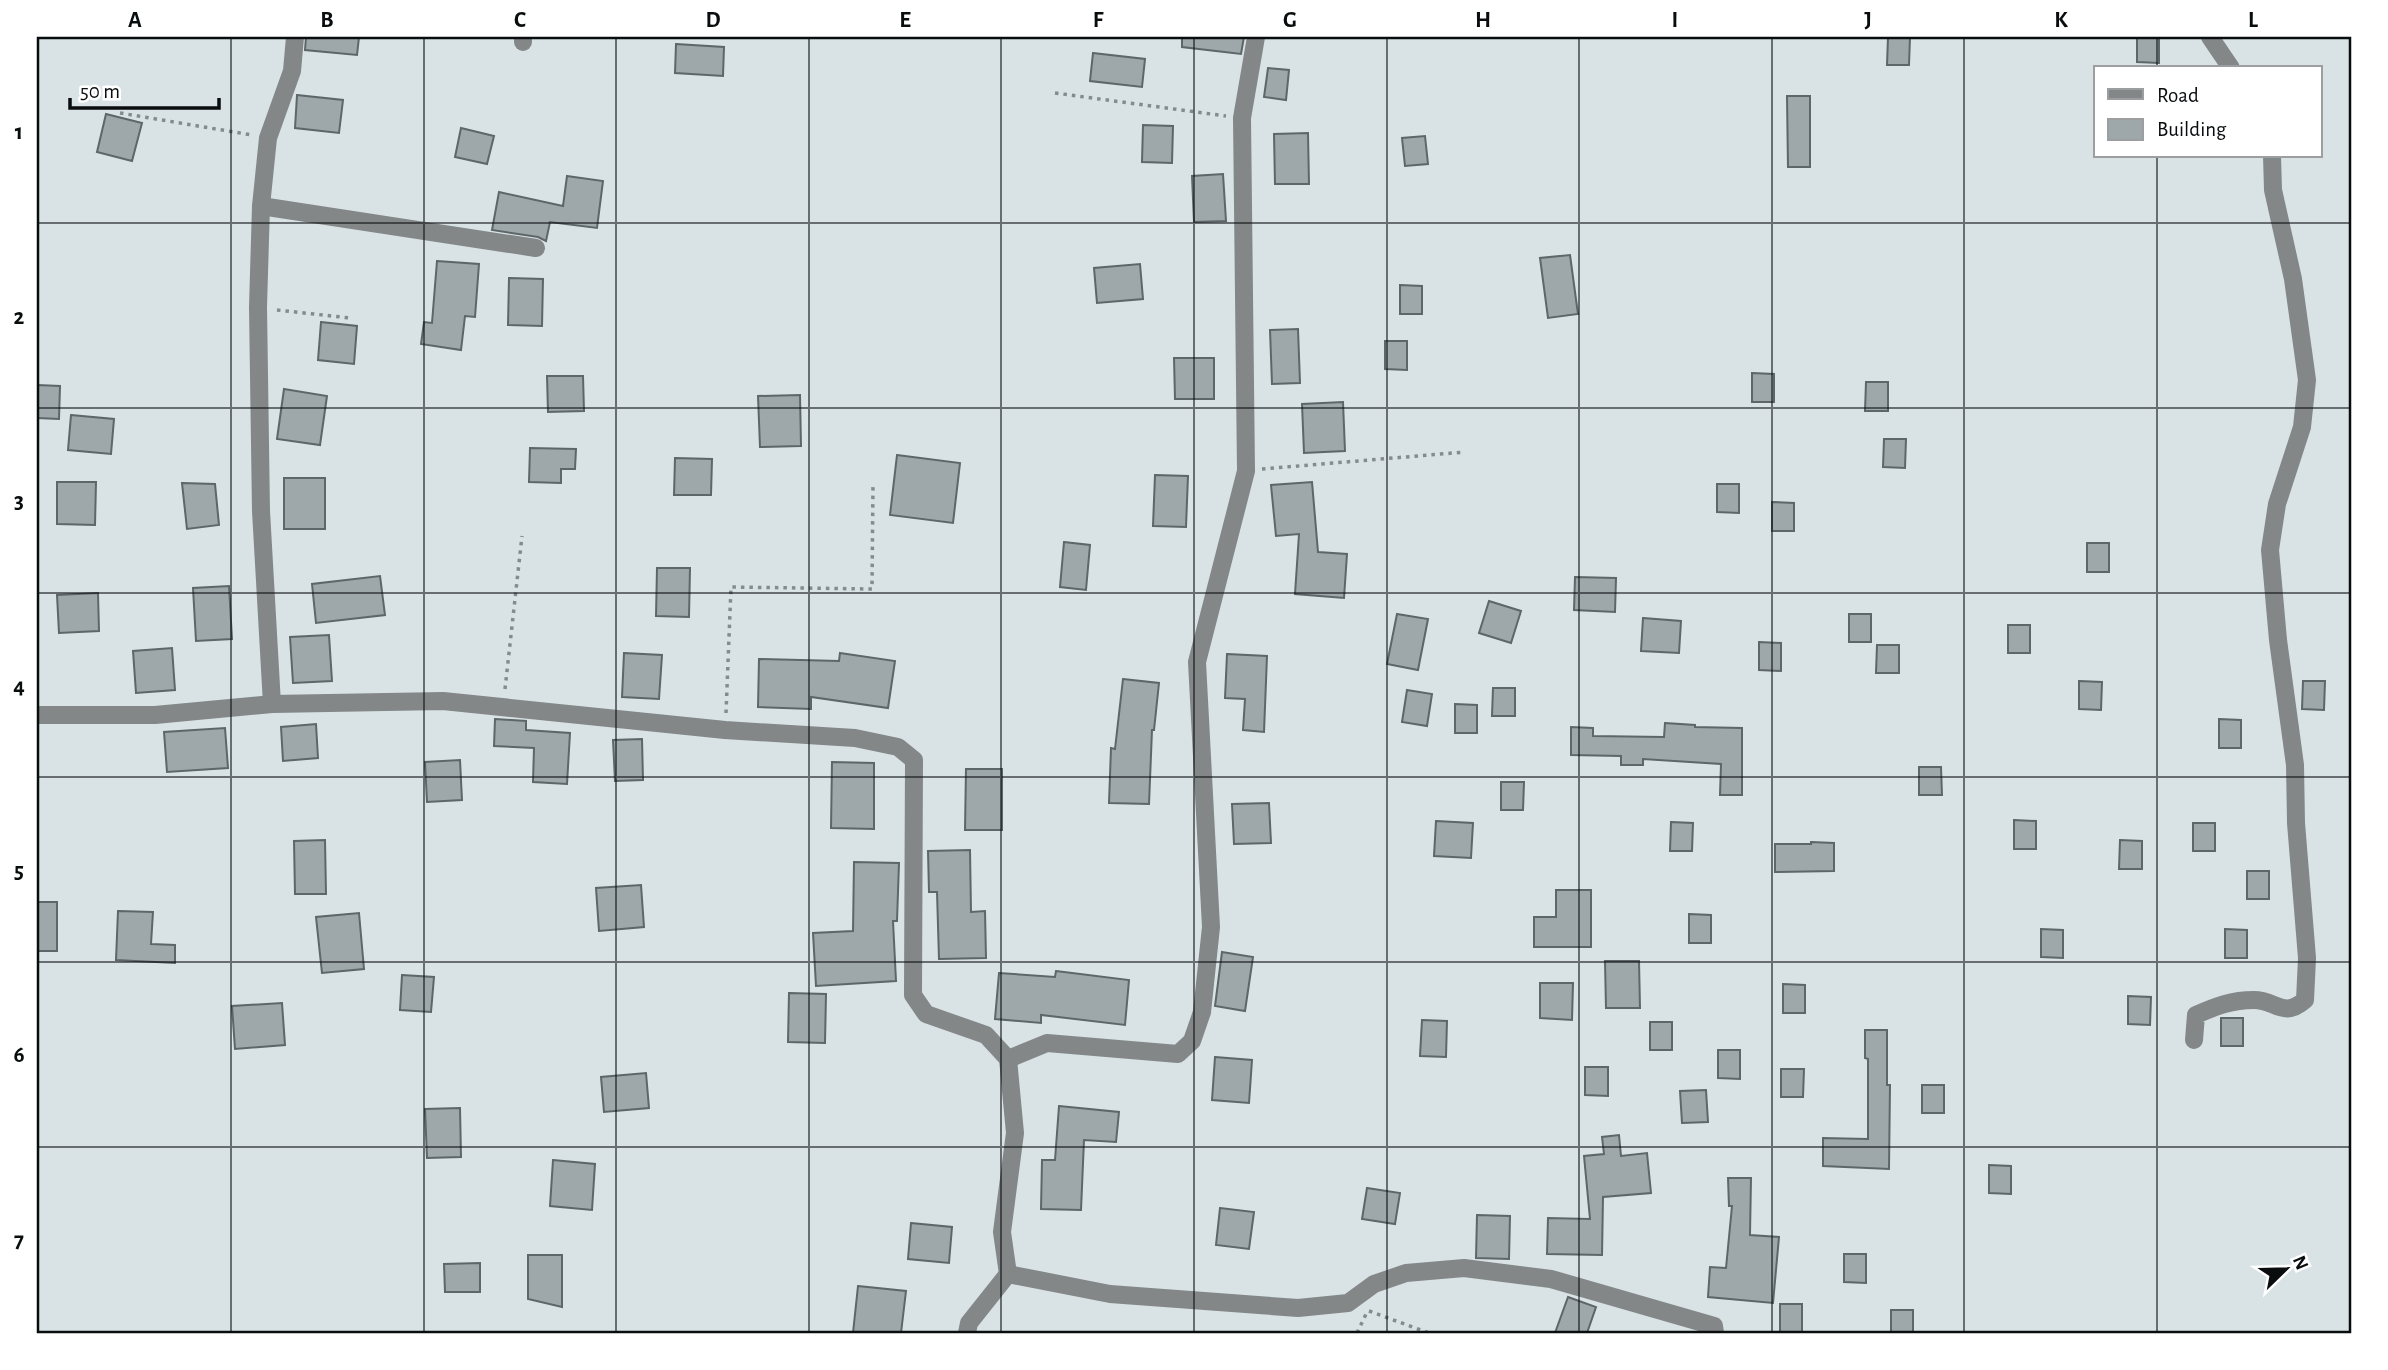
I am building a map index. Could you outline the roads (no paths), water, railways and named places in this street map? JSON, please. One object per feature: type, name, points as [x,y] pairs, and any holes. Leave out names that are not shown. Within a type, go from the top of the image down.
[{"type":"street","points":[[272,704],[261,512],[258,307],[261,206],[268,138],[292,71],[295,37]]},
{"type":"street","points":[[1009,1059],[1046,1043],[1178,1054],[1192,1041],[1202,1012],[1211,927],[1198,662],[1246,471],[1242,118],[1256,37]]},
{"type":"street","points":[[2210,37],[2230,66]]},
{"type":"street","points":[[2194,1040],[2196,1015],[2224,1002],[2258,1000],[2281,1009],[2295,1008],[2305,1000],[2307,958],[2296,823],[2295,765],[2278,640],[2270,550],[2277,504],[2302,427],[2307,380],[2293,279],[2273,190],[2272,158]]},
{"type":"street","points":[[261,206],[536,248]]},
{"type":"street","points":[[37,715],[155,715],[272,704],[443,701],[725,730],[855,738],[898,747],[914,760],[913,996],[926,1014],[986,1035],[1009,1059],[1016,1133],[1002,1233],[1008,1274],[969,1322],[967,1333]]},
{"type":"street","points":[[1008,1274],[1110,1294],[1298,1308],[1348,1303],[1374,1284],[1406,1273],[1464,1268],[1551,1279],[1714,1326],[1715,1333]]}]
